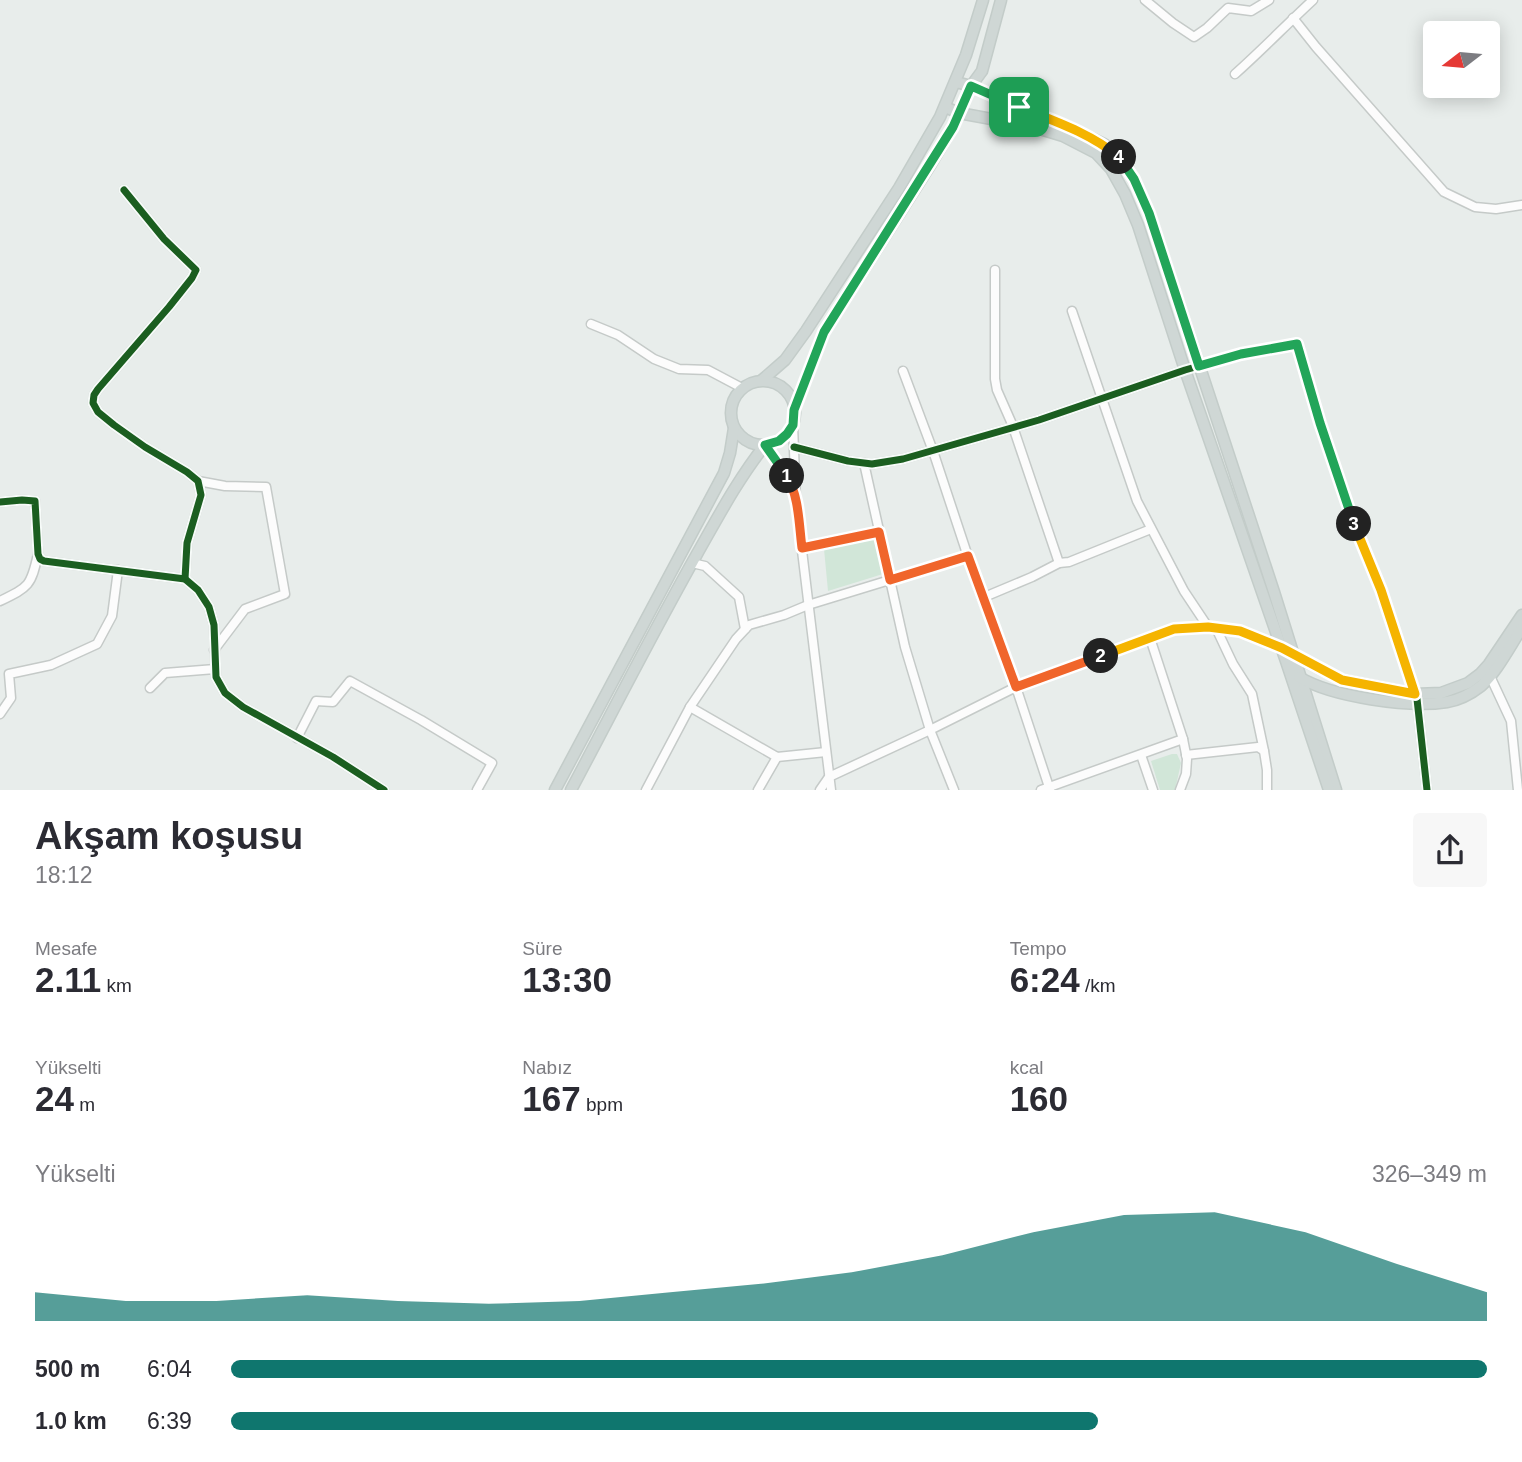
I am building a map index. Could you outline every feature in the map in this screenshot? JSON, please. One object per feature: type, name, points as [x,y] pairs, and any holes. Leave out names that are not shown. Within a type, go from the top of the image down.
[{"type":"main road","points":[[762,380],[785,360],[806,331],[899,188],[945,107],[983,0]]},
{"type":"main road","points":[[794,410],[790,395],[782,387],[762,380],[742,388],[734,397],[730,418],[741,437],[749,443],[765,445],[779,441],[793,425],[794,410],[824,332],[931,164],[953,127],[971,86],[982,71],[1001,0]]},
{"type":"main road","points":[[956,82],[971,86],[1104,144],[1122,159],[1134,179],[1149,213],[1336,790]]},
{"type":"main road","points":[[945,107],[959,114],[1030,125],[1063,136],[1096,153],[1111,169],[1138,225],[1329,790]]},
{"type":"main road","points":[[555,790],[724,473],[734,428]]},
{"type":"main road","points":[[571,790],[692,563],[744,472],[765,445]]},
{"type":"main road","points":[[1288,667],[1301,678],[1328,690],[1385,702],[1416,699],[1451,690],[1474,679],[1489,664],[1522,615]]},
{"type":"main road","points":[[1282,648],[1342,680],[1416,699],[1448,702],[1480,687],[1522,628]]},
{"type":"street","points":[[1145,0],[1194,37],[1228,8],[1251,11],[1269,0]]},
{"type":"street","points":[[1235,74],[1314,0]]},
{"type":"street","points":[[1293,18],[1444,191],[1475,207],[1496,209],[1522,205]]},
{"type":"street","points":[[124,190],[164,239],[196,270],[169,307],[98,389],[93,403],[98,412],[114,425],[198,481],[266,487],[285,594],[245,609],[214,650]]},
{"type":"street","points":[[995,270],[997,390],[1013,427],[1059,563]]},
{"type":"street","points":[[1072,312],[1137,501],[1184,591],[1212,627],[1252,694],[1267,770],[1267,790]]},
{"type":"street","points":[[592,324],[618,335],[654,359],[679,369],[708,370],[742,388]]},
{"type":"street","points":[[794,447],[848,461],[872,464],[903,459],[1013,427],[1185,370],[1241,354],[1297,344],[1350,514],[1381,590],[1416,699],[1427,790]]},
{"type":"street","points":[[903,371],[1016,687],[1047,789],[1183,739]]},
{"type":"street","points":[[793,425],[796,501],[831,790]]},
{"type":"street","points":[[765,445],[790,481],[796,501]]},
{"type":"street","points":[[864,463],[905,647],[930,730],[954,790]]},
{"type":"street","points":[[185,579],[187,544],[201,495],[198,481]]},
{"type":"street","points":[[0,502],[35,501],[38,554],[27,586],[0,601]]},
{"type":"street","points":[[982,598],[1059,563],[1069,562],[1151,529]]},
{"type":"street","points":[[802,548],[879,532]]},
{"type":"street","points":[[38,554],[40,559],[47,562],[185,579],[198,590],[209,607],[214,625],[216,677],[225,693],[243,707],[333,757],[384,790]]},
{"type":"street","points":[[646,790],[690,707],[736,639],[749,625],[968,556]]},
{"type":"street","points":[[692,563],[705,566],[739,597],[745,629]]},
{"type":"street","points":[[0,714],[11,698],[9,674],[51,665],[97,644],[112,616],[118,570]]},
{"type":"street","points":[[820,790],[829,777],[1016,687],[1174,629],[1212,627],[1240,631],[1282,648]]},
{"type":"street","points":[[1150,638],[1183,739],[1186,774],[1180,790]]},
{"type":"street","points":[[150,688],[165,673],[215,669]]},
{"type":"street","points":[[1490,676],[1511,721],[1518,790]]},
{"type":"street","points":[[297,738],[316,701],[333,702],[350,681],[492,763],[477,790]]},
{"type":"street","points":[[690,707],[777,757],[826,752]]},
{"type":"street","points":[[1186,755],[1258,747],[1264,751]]},
{"type":"street","points":[[1141,755],[1153,790]]},
{"type":"street","points":[[758,790],[777,757]]},
{"type":"green space","points":[[874,536],[883,574],[828,591],[824,549]]},
{"type":"green space","points":[[1177,754],[1181,763],[1175,790],[1160,790],[1151,761]]},
{"type":"cycle path","points":[[124,190],[164,239],[196,270],[169,307],[98,389],[93,403],[98,412],[114,425],[198,481],[201,495],[187,543],[185,579]]},
{"type":"cycle path","points":[[794,447],[848,461],[872,464],[903,459],[1039,420],[1185,370],[1241,354],[1297,344],[1355,527],[1381,590],[1417,699],[1427,790]]},
{"type":"cycle path","points":[[0,502],[35,501],[38,554],[44,561],[185,579],[198,590],[209,607],[214,625],[216,677],[225,693],[243,707],[333,757],[384,790]]},
{"type":"route","points":[[971,86],[1019,107],[1104,144],[1122,159],[1149,213],[1199,366],[1241,354],[1297,344],[1354,527],[1381,590],[1415,694],[1342,680],[1282,648],[1240,631],[1208,627],[1174,629],[1016,687],[968,556],[890,580],[879,532],[802,548],[796,501],[790,481],[765,445],[779,441],[793,425],[794,410],[824,332],[931,164],[953,127],[971,86]]}]
